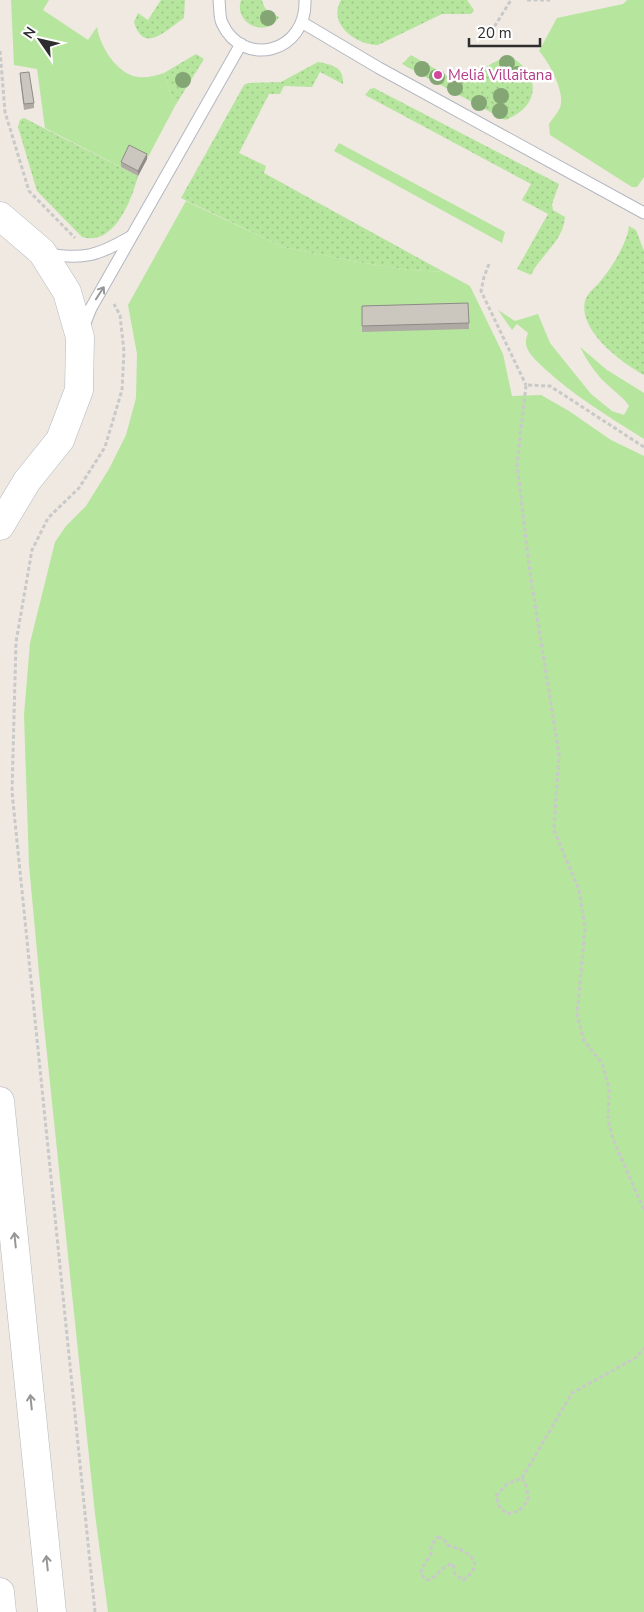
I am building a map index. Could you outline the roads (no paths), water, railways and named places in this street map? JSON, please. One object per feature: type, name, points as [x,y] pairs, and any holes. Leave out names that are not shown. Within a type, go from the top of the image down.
[{"type":"main road","points":[[0,526],[27,481],[60,440],[78,390],[80,337],[67,292],[42,252],[1,218]]},
{"type":"main road","points":[[0,499],[27,481]]},
{"type":"main road","points":[[0,1101],[52,1612]]},
{"type":"main road","points":[[0,1592],[2,1612]]},
{"type":"lane","points":[[219,0],[222,23],[234,40],[249,48],[272,49],[294,36],[303,23],[306,13],[305,0]]},
{"type":"lane","points":[[303,23],[378,68],[644,213]]},
{"type":"lane","points":[[80,337],[91,308],[105,287],[132,236],[242,44]]},
{"type":"lane","points":[[42,252],[64,257],[87,257],[110,249],[132,236]]},
{"type":"place","name":"Meliá Villaitana","points":[[438,75]]}]
